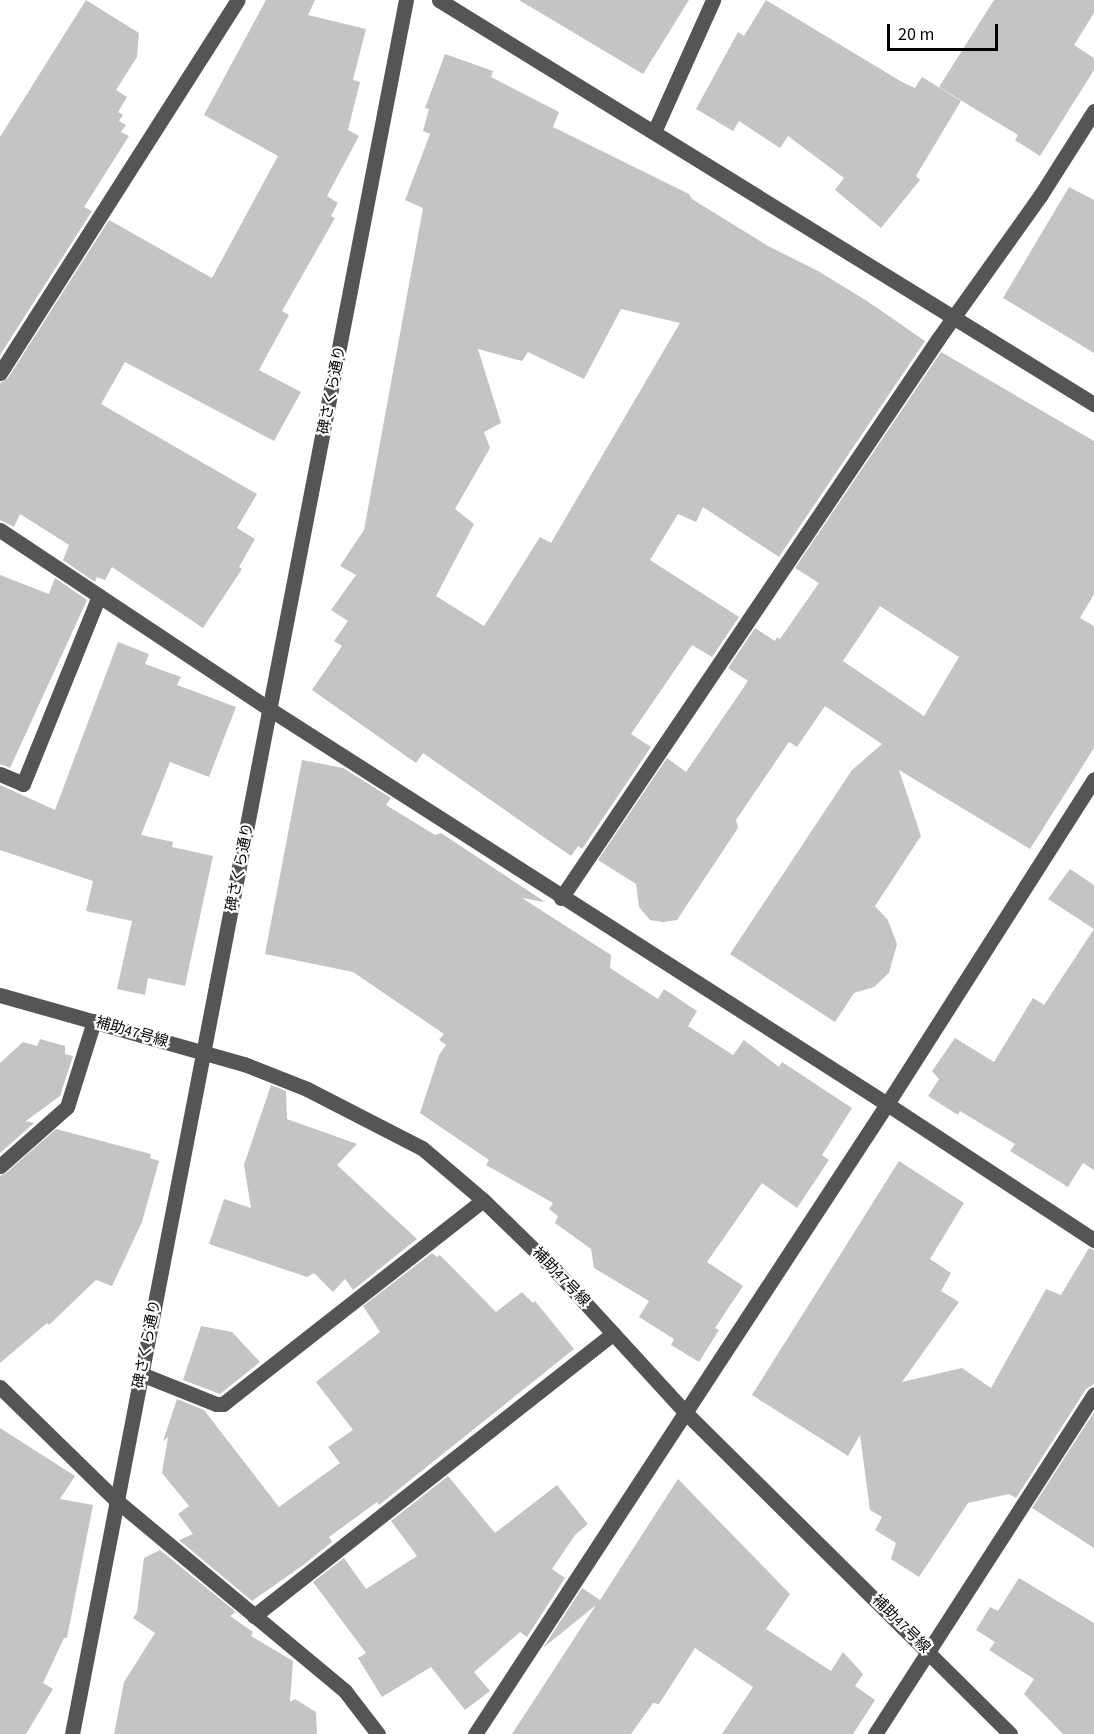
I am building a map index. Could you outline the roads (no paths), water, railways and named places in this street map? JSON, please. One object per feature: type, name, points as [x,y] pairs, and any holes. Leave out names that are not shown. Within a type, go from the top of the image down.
[{"type":"street","points":[[0,373],[238,0]]},
{"type":"street","name":"碑さくら通り","points":[[72,1734],[406,0]]},
{"type":"street","points":[[438,0],[1094,404]]},
{"type":"street","points":[[654,132],[713,0]]},
{"type":"street","points":[[561,898],[954,317],[1040,196],[1094,111]]},
{"type":"street","points":[[0,530],[271,710],[561,898],[887,1104],[1094,1240]]},
{"type":"street","points":[[0,774],[23,784],[99,596]]},
{"type":"street","points":[[475,1734],[887,1104],[1094,779]]},
{"type":"street","name":"補助47号線","points":[[0,995],[204,1052],[307,1089],[422,1148],[483,1200],[554,1269],[686,1413],[1010,1734]]},
{"type":"street","points":[[0,1166],[67,1107],[94,1021]]},
{"type":"street","points":[[141,1374],[216,1404],[223,1404],[483,1200]]},
{"type":"street","points":[[254,1616],[613,1334]]},
{"type":"street","points":[[0,1387],[117,1501],[345,1692],[378,1734]]},
{"type":"street","points":[[875,1734],[1094,1394]]}]
